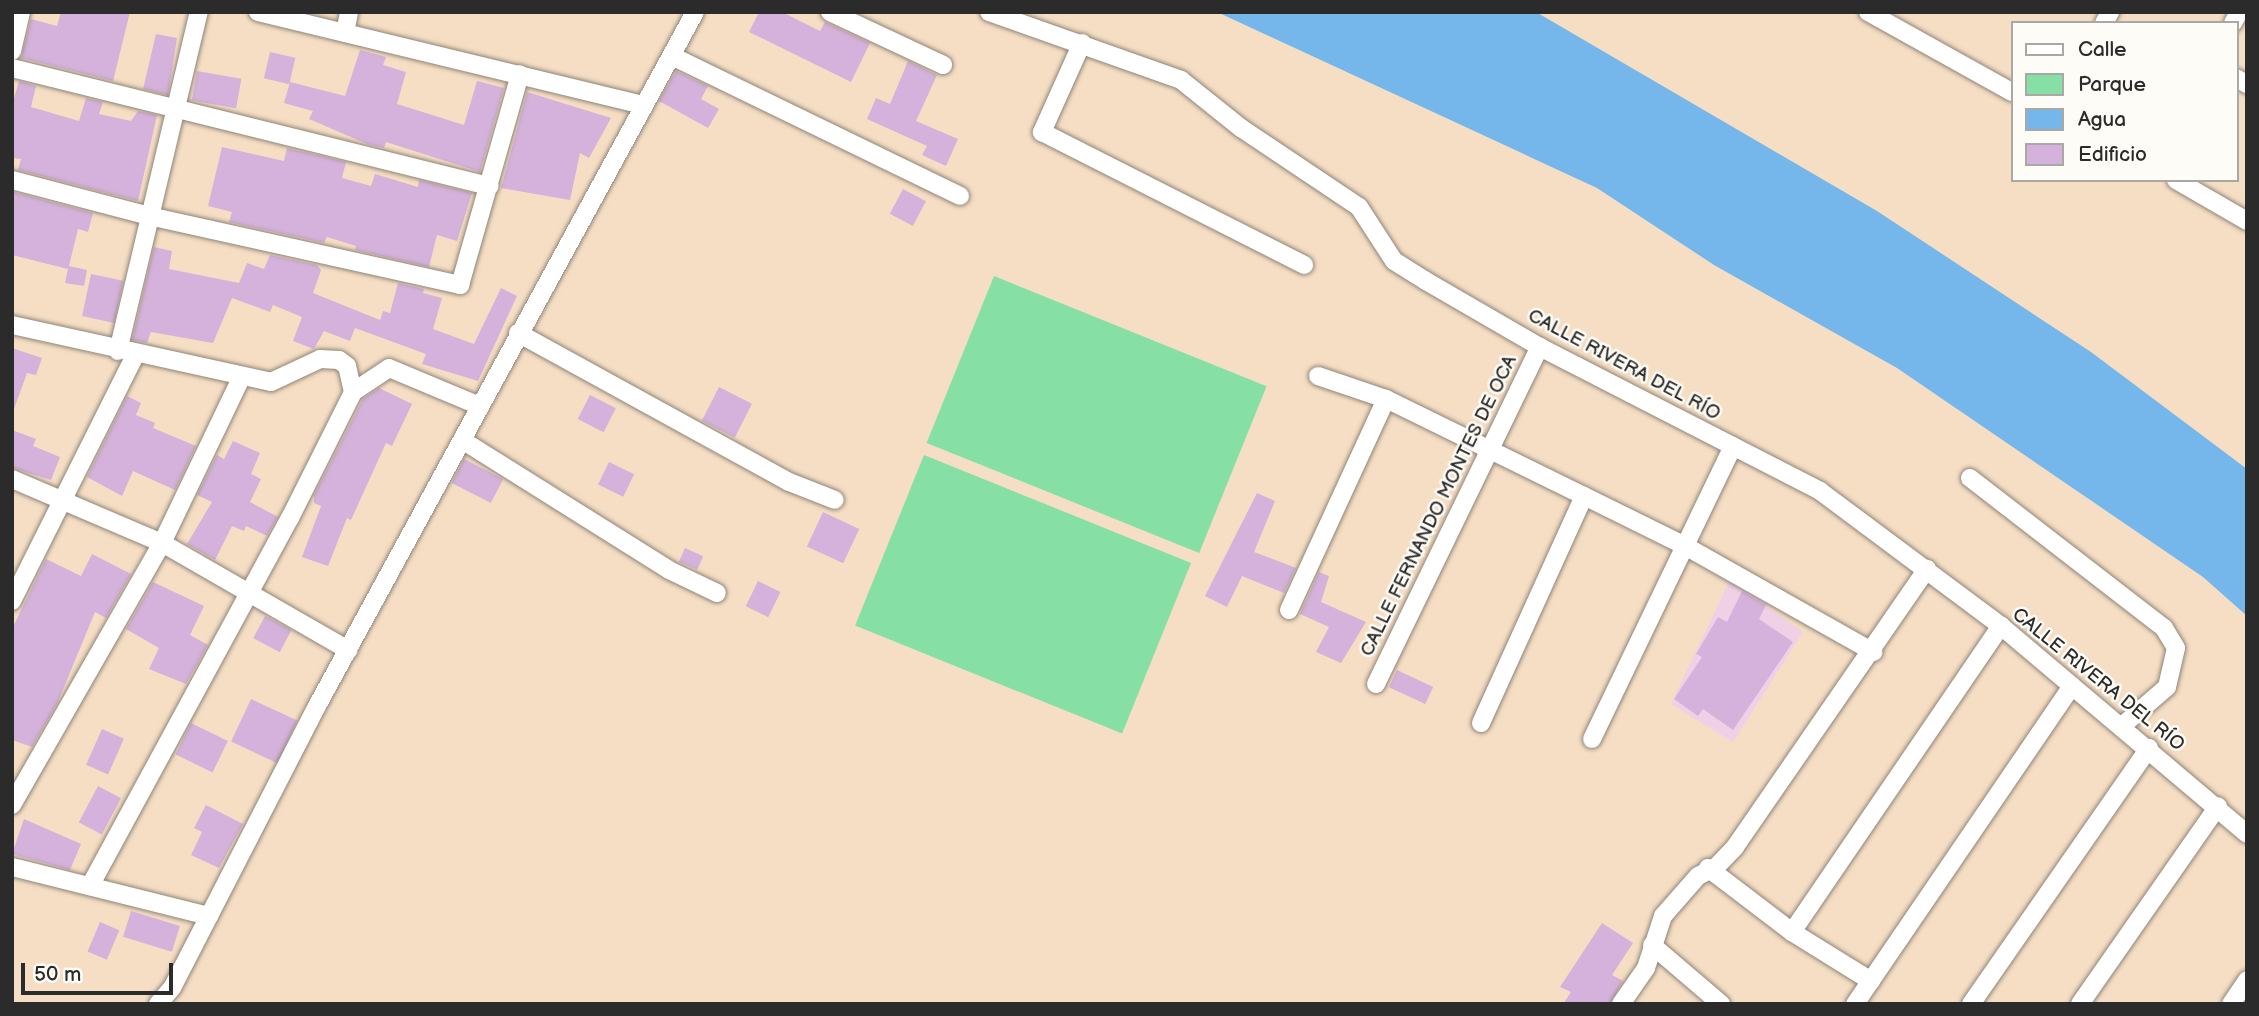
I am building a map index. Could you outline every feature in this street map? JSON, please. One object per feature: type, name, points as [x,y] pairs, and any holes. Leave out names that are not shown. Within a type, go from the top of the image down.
[{"type":"street","points":[[12,51],[21,12]]},
{"type":"street","points":[[12,601],[66,500],[126,353],[149,216],[199,12]]},
{"type":"street","points":[[258,12],[643,105]]},
{"type":"street","points":[[345,33],[349,12]]},
{"type":"street","points":[[158,1004],[172,988],[518,332],[643,105],[674,57],[695,12]]},
{"type":"street","points":[[830,12],[943,65]]},
{"type":"street","name":"CALLE RIVERA DEL RÍO","points":[[989,12],[1181,80],[1241,128],[1359,207],[1394,261],[1540,346],[1820,491],[2001,626],[2150,748],[2247,834]]},
{"type":"street","points":[[1868,12],[2010,91]]},
{"type":"street","points":[[1082,43],[1042,132],[1304,265]]},
{"type":"street","points":[[674,57],[960,196]]},
{"type":"street","points":[[12,68],[176,111],[490,186]]},
{"type":"street","points":[[12,180],[149,216],[460,285],[520,74]]},
{"type":"street","points":[[2179,182],[2247,221]]},
{"type":"street","points":[[12,325],[126,353],[271,382],[320,359],[339,360],[347,366],[353,392]]},
{"type":"street","points":[[518,332],[789,482],[835,499]]},
{"type":"street","name":"CALLE FERNANDO MONTES DE OCA","points":[[1376,684],[1540,346]]},
{"type":"street","points":[[90,887],[250,593],[353,392],[389,368],[480,406]]},
{"type":"street","points":[[12,805],[162,543],[242,376]]},
{"type":"street","points":[[1318,376],[1386,399],[1687,547],[1872,652]]},
{"type":"street","points":[[1289,610],[1386,399]]},
{"type":"street","points":[[463,440],[669,570],[717,593]]},
{"type":"street","points":[[1592,739],[1687,547],[1733,446]]},
{"type":"street","points":[[1970,478],[2164,628],[2176,648],[2167,687],[2122,726]]},
{"type":"street","points":[[12,479],[162,543],[348,650]]},
{"type":"street","points":[[1481,723],[1584,496]]},
{"type":"street","points":[[1621,1004],[1646,968],[1663,916],[1708,868],[1716,867],[1735,847],[1927,569]]},
{"type":"street","points":[[1792,932],[2001,626]]},
{"type":"street","points":[[1855,1004],[2072,686]]},
{"type":"street","points":[[1972,1004],[2150,748]]},
{"type":"street","points":[[2080,1004],[2218,806]]},
{"type":"street","points":[[12,867],[209,916]]},
{"type":"street","points":[[1708,868],[1792,932],[1871,981]]},
{"type":"street","points":[[1652,945],[1715,1002]]},
{"type":"street","points":[[2231,1004],[2247,980]]},
{"type":"shaded area","points":[[1729,582],[1769,600],[1768,608],[1803,632],[1733,742],[1671,704]]},
{"type":"green space","points":[[994,276],[1267,386],[1199,553],[927,443]]},
{"type":"green space","points":[[924,455],[1191,563],[1122,733],[855,626]]},
{"type":"water","points":[[1217,12],[1536,12],[1877,211],[2091,352],[2247,469],[2247,616],[2203,577],[1897,368],[1714,265],[1597,188]]},
{"type":"building","points":[[61,12],[130,12],[113,81],[21,58],[31,19],[57,26]]},
{"type":"building","points":[[759,12],[782,12],[820,31],[825,22],[870,43],[851,82],[749,32]]},
{"type":"building","points":[[156,34],[177,38],[168,95],[143,89]]},
{"type":"building","points":[[360,50],[386,57],[383,65],[406,72],[397,104],[464,125],[477,81],[504,88],[480,172],[386,142],[384,148],[367,144],[309,119],[313,111],[284,103],[290,82],[345,96]]},
{"type":"building","points":[[270,52],[295,58],[289,84],[264,78]]},
{"type":"building","points":[[908,61],[937,75],[916,121],[958,139],[946,166],[922,155],[927,146],[867,119],[876,98],[890,104]]},
{"type":"building","points":[[197,71],[241,79],[236,108],[192,101]]},
{"type":"building","points":[[676,71],[708,86],[701,99],[719,109],[708,128],[659,101]]},
{"type":"building","points":[[19,81],[36,86],[31,107],[79,121],[86,98],[103,102],[99,114],[131,121],[138,111],[157,115],[138,201],[18,170],[21,159],[12,158],[12,105]]},
{"type":"building","points":[[527,92],[611,118],[589,158],[580,153],[570,200],[501,188]]},
{"type":"building","points":[[222,147],[284,161],[287,148],[346,162],[342,178],[371,186],[375,174],[418,187],[419,180],[472,193],[457,241],[437,235],[429,267],[355,250],[356,246],[327,237],[324,243],[229,222],[232,212],[208,206]]},
{"type":"building","points":[[903,189],[926,201],[913,226],[890,214]]},
{"type":"building","points":[[13,192],[93,213],[88,232],[78,229],[69,266],[87,270],[84,286],[65,283],[68,269],[12,255]]},
{"type":"building","points":[[154,247],[172,251],[169,269],[239,283],[247,263],[264,269],[270,255],[317,265],[321,270],[313,293],[380,320],[383,311],[390,313],[398,283],[424,289],[423,293],[442,298],[433,329],[474,344],[501,288],[517,296],[478,381],[422,364],[426,354],[355,328],[350,341],[324,331],[314,349],[293,341],[302,317],[273,305],[270,312],[232,298],[213,343],[151,332],[147,343],[132,340]]},
{"type":"building","points":[[91,274],[123,281],[114,323],[82,316]]},
{"type":"building","points":[[12,348],[42,358],[36,375],[27,373],[14,409]]},
{"type":"building","points":[[719,387],[752,404],[735,438],[702,421]]},
{"type":"building","points":[[379,388],[412,404],[392,446],[386,443],[351,520],[347,518],[328,566],[302,557],[321,506],[314,503],[314,495],[363,399]]},
{"type":"building","points":[[590,395],[616,408],[604,432],[578,419]]},
{"type":"building","points":[[127,396],[141,403],[136,415],[155,423],[153,428],[196,446],[175,490],[133,471],[122,496],[87,477]]},
{"type":"building","points":[[12,430],[36,439],[33,446],[60,457],[51,480],[12,468]]},
{"type":"building","points":[[233,441],[260,453],[251,474],[261,479],[250,502],[278,517],[267,536],[246,526],[244,531],[232,526],[215,560],[187,544],[212,502],[197,495],[217,455],[224,459]]},
{"type":"building","points":[[464,459],[503,479],[491,503],[452,483]]},
{"type":"building","points":[[609,462],[634,474],[623,497],[598,484]]},
{"type":"building","points":[[1257,493],[1275,501],[1254,552],[1296,568],[1284,593],[1242,576],[1227,607],[1205,596]]},
{"type":"building","points":[[823,512],[859,529],[843,563],[807,546]]},
{"type":"building","points":[[685,548],[703,556],[697,570],[679,562]]},
{"type":"building","points":[[92,554],[131,574],[106,618],[95,612],[57,704],[32,747],[12,740],[12,629],[46,559],[81,576]]},
{"type":"building","points":[[1319,572],[1329,576],[1321,602],[1366,622],[1341,663],[1316,652],[1329,627],[1300,614]]},
{"type":"building","points":[[758,581],[780,592],[768,617],[746,606]]},
{"type":"building","points":[[153,582],[204,606],[190,635],[208,645],[186,684],[149,669],[159,648],[126,629]]},
{"type":"building","points":[[1742,591],[1766,605],[1759,619],[1793,642],[1733,730],[1703,709],[1698,716],[1674,699],[1702,657],[1696,654],[1718,617],[1727,622]]},
{"type":"building","points":[[265,616],[291,630],[280,652],[253,638]]},
{"type":"building","points":[[1397,670],[1433,687],[1425,704],[1389,687]]},
{"type":"building","points":[[251,699],[297,721],[277,763],[231,742]]},
{"type":"building","points":[[191,723],[228,741],[213,772],[176,754]]},
{"type":"building","points":[[102,729],[124,739],[108,774],[86,765]]},
{"type":"building","points":[[98,786],[121,798],[102,834],[79,822]]},
{"type":"building","points":[[206,805],[243,824],[219,868],[191,855],[202,832],[194,828]]},
{"type":"building","points":[[24,819],[81,844],[70,870],[12,854]]},
{"type":"building","points":[[131,911],[180,926],[172,952],[123,937]]},
{"type":"building","points":[[100,922],[119,930],[107,960],[87,951]]},
{"type":"building","points":[[1602,923],[1633,943],[1612,975],[1623,981],[1610,1004],[1563,1004],[1571,992],[1560,987]]}]
